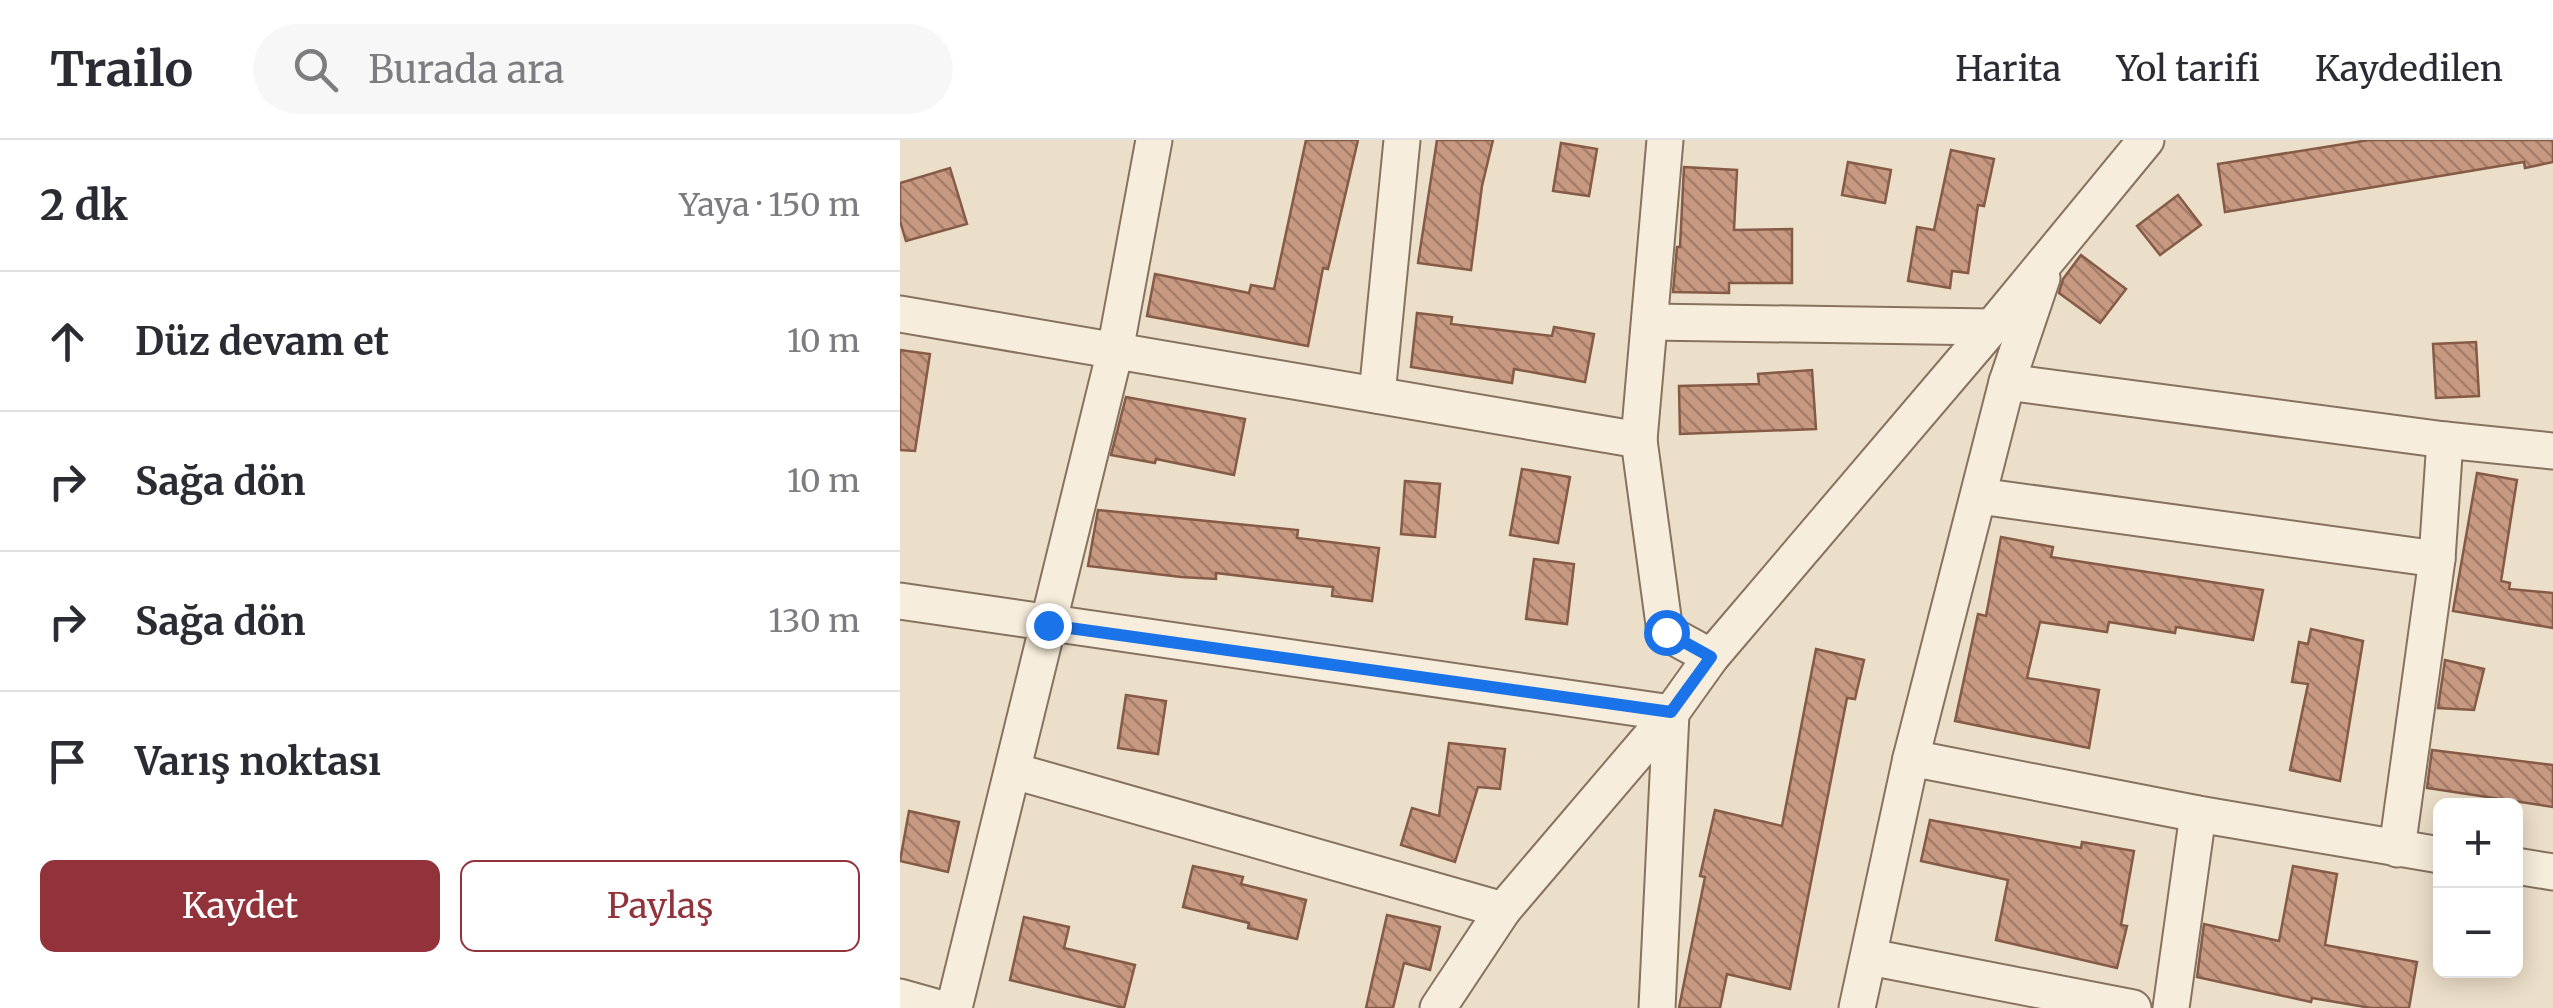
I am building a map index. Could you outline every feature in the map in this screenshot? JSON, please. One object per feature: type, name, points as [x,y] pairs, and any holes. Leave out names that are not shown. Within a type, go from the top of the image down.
[{"type":"street","points":[[954,1008],[1115,351],[1154,140]]},
{"type":"street","points":[[1377,394],[1402,140]]},
{"type":"street","points":[[1665,140],[1639,440],[1666,632],[1711,657]]},
{"type":"street","points":[[1438,1008],[1503,910],[2146,140]]},
{"type":"street","points":[[1858,1008],[1910,758],[2007,382],[2048,258]]},
{"type":"street","points":[[900,314],[1639,440]]},
{"type":"street","points":[[1650,322],[1992,327]]},
{"type":"street","points":[[2007,382],[2553,451]]},
{"type":"street","points":[[2397,848],[2437,559],[2444,440]]},
{"type":"street","points":[[1979,496],[2437,559]]},
{"type":"street","points":[[900,601],[1671,712]]},
{"type":"street","points":[[1657,1008],[1671,712]]},
{"type":"street","points":[[1910,758],[2198,814],[2433,854]]},
{"type":"street","points":[[1014,770],[1503,910]]},
{"type":"street","points":[[2171,1008],[2198,814]]},
{"type":"street","points":[[2523,867],[2553,872]]},
{"type":"street","points":[[1870,957],[2133,1008]]},
{"type":"street","points":[[900,997],[939,1008]]},
{"type":"building","points":[[1306,140],[1358,140],[1328,269],[1323,268],[1308,346],[1147,316],[1155,274],[1249,293],[1251,285],[1274,289]]},
{"type":"building","points":[[1437,140],[1493,140],[1482,186],[1471,270],[1418,263]]},
{"type":"building","points":[[2369,140],[2553,140],[2553,162],[2525,168],[2524,162],[2225,212],[2218,164]]},
{"type":"building","points":[[1561,143],[1597,149],[1589,196],[1553,191]]},
{"type":"building","points":[[1951,150],[1994,159],[1984,206],[1978,205],[1968,273],[1952,271],[1950,288],[1908,281],[1917,227],[1934,230]]},
{"type":"building","points":[[1848,162],[1891,170],[1885,203],[1842,195]]},
{"type":"building","points":[[1684,167],[1737,170],[1734,230],[1792,229],[1792,283],[1729,283],[1729,293],[1673,292],[1680,247]]},
{"type":"building","points":[[950,168],[967,224],[906,241],[900,221],[900,183]]},
{"type":"building","points":[[2178,195],[2201,225],[2160,255],[2137,226]]},
{"type":"building","points":[[2081,255],[2126,289],[2100,323],[2059,293],[2063,279]]},
{"type":"building","points":[[1417,313],[1452,317],[1451,324],[1552,336],[1554,327],[1594,334],[1585,382],[1514,369],[1512,383],[1411,367]]},
{"type":"building","points":[[2476,342],[2479,396],[2436,398],[2433,344]]},
{"type":"building","points":[[900,350],[930,354],[915,451],[900,450]]},
{"type":"building","points":[[1812,370],[1816,429],[1680,434],[1679,386],[1759,384],[1758,374]]},
{"type":"building","points":[[1126,397],[1245,419],[1234,475],[1156,459],[1155,463],[1111,455]]},
{"type":"building","points":[[1522,469],[1570,477],[1558,543],[1510,535]]},
{"type":"building","points":[[2477,473],[2517,480],[2501,581],[2510,583],[2509,589],[2553,593],[2553,628],[2453,611]]},
{"type":"building","points":[[1405,481],[1440,484],[1435,537],[1401,534]]},
{"type":"building","points":[[1098,510],[1298,530],[1297,538],[1379,548],[1372,601],[1332,596],[1333,587],[1216,573],[1216,579],[1088,566]]},
{"type":"building","points":[[2001,537],[2053,547],[2051,557],[2263,590],[2253,640],[2176,627],[2175,633],[2109,622],[2107,632],[2040,622],[2027,678],[2099,690],[2089,748],[1955,721],[1978,614],[1986,616]]},
{"type":"building","points":[[1534,559],[1574,564],[1567,624],[1526,619]]},
{"type":"building","points":[[2311,629],[2363,641],[2340,781],[2290,770],[2308,684],[2292,682],[2299,642],[2308,644]]},
{"type":"building","points":[[1816,649],[1864,660],[1855,699],[1847,698],[1790,989],[1727,974],[1720,1008],[1679,1008],[1715,810],[1782,826]]},
{"type":"building","points":[[2445,660],[2484,669],[2474,710],[2438,708]]},
{"type":"building","points":[[1126,695],[1166,701],[1158,754],[1118,748]]},
{"type":"building","points":[[1449,743],[1505,749],[1500,789],[1478,787],[1455,862],[1401,845],[1412,808],[1439,816]]},
{"type":"building","points":[[2432,750],[2553,765],[2553,807],[2523,802],[2523,798],[2493,798],[2427,788]]},
{"type":"building","points":[[909,811],[959,822],[948,872],[900,861]]},
{"type":"building","points":[[1930,820],[2081,848],[2082,842],[2134,851],[2121,925],[2127,926],[2117,968],[1996,940],[2008,880],[1921,861]]},
{"type":"building","points":[[1193,866],[1243,877],[1241,884],[1306,900],[1297,939],[1183,907]]},
{"type":"building","points":[[2293,866],[2337,874],[2325,945],[2417,962],[2409,1008],[2371,1008],[2312,998],[2311,1002],[2197,977],[2204,924],[2279,941]]},
{"type":"building","points":[[1387,915],[1440,927],[1430,970],[1404,963],[1393,1008],[1366,1008]]},
{"type":"building","points":[[1024,917],[1069,927],[1064,948],[1135,965],[1124,1008],[1010,980]]},
{"type":"route","points":[[1048,625],[1671,712],[1711,657],[1666,632]]}]
